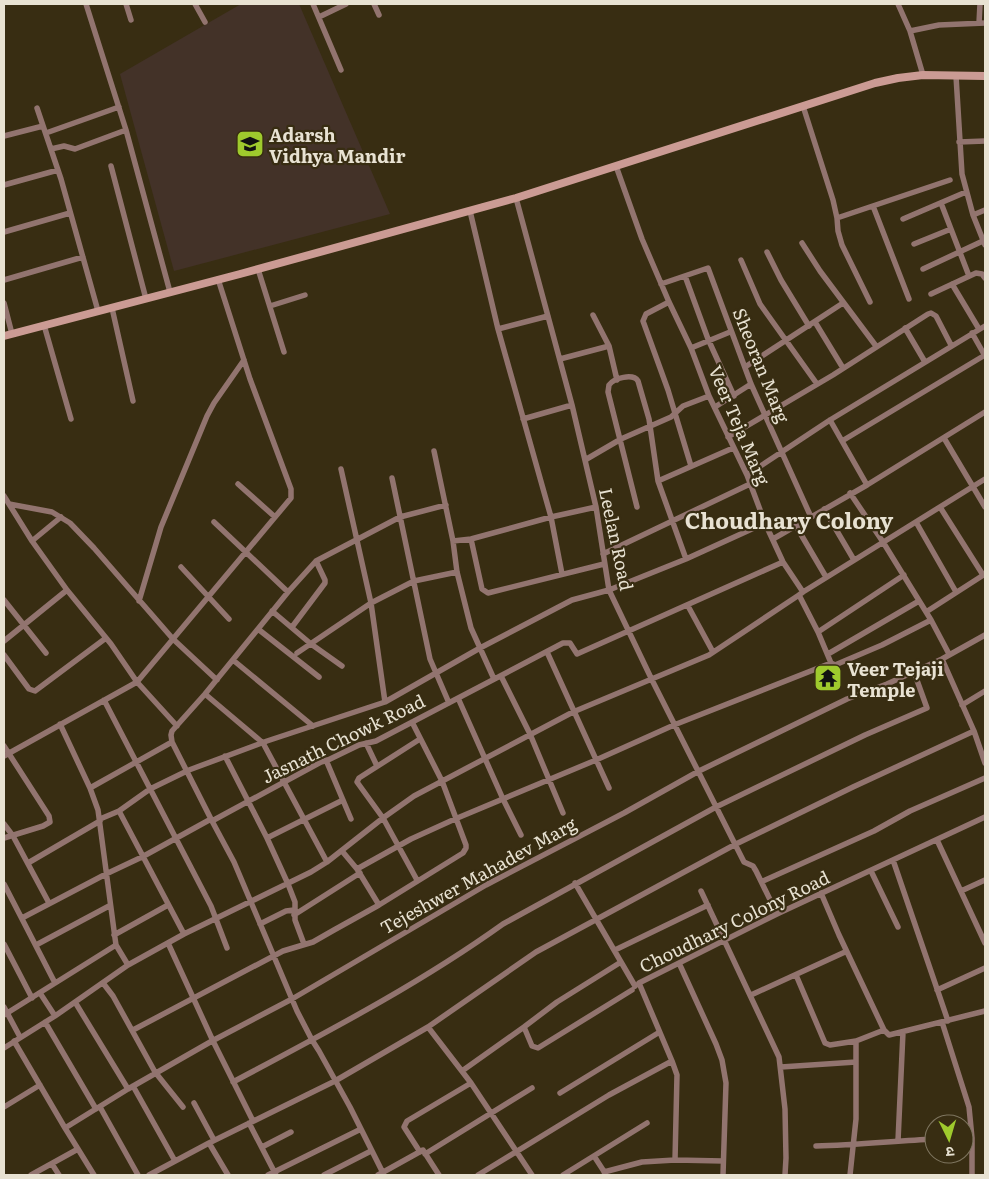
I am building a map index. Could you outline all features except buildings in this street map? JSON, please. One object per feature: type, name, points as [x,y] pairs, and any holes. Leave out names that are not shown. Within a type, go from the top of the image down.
[{"type":"main road","points":[[4,336],[516,198],[876,83],[923,75],[985,76]]},
{"type":"street","points":[[86,4],[120,107],[170,292]]},
{"type":"street","points":[[126,4],[131,20]]},
{"type":"street","points":[[195,4],[205,22]]},
{"type":"street","points":[[314,4],[342,70]]},
{"type":"street","points":[[319,16],[346,4]]},
{"type":"street","points":[[374,4],[379,15]]},
{"type":"street","points":[[898,4],[910,31],[923,75]]},
{"type":"street","points":[[910,31],[939,25],[982,23],[980,4]]},
{"type":"street","points":[[923,269],[985,242],[973,215],[960,163],[956,76]]},
{"type":"street","points":[[803,106],[830,188],[842,245],[870,302]]},
{"type":"street","points":[[46,133],[120,107]]},
{"type":"street","points":[[37,108],[58,170],[98,311]]},
{"type":"street","points":[[4,136],[43,126]]},
{"type":"street","points":[[51,149],[64,146],[75,149],[126,130]]},
{"type":"street","points":[[959,142],[985,142]]},
{"type":"street","points":[[111,166],[146,299]]},
{"type":"street","name":"Veer Teja Marg","points":[[616,166],[635,222],[668,302],[691,348],[728,438],[747,476],[765,524],[801,594],[831,663]]},
{"type":"street","points":[[4,185],[58,170]]},
{"type":"street","points":[[837,218],[950,180]]},
{"type":"street","points":[[903,219],[966,192]]},
{"type":"street","name":"Leelan Road","points":[[516,198],[572,405],[596,507],[609,590],[744,862],[752,866],[763,881],[778,914]]},
{"type":"street","points":[[941,203],[969,276]]},
{"type":"street","points":[[873,206],[909,299]]},
{"type":"street","points":[[973,215],[985,210]]},
{"type":"street","points":[[470,211],[498,329],[551,517],[562,574]]},
{"type":"street","points":[[4,232],[70,213]]},
{"type":"street","points":[[914,244],[951,229]]},
{"type":"street","points":[[802,243],[843,304],[876,346]]},
{"type":"street","points":[[767,252],[781,280],[810,326]]},
{"type":"street","points":[[4,280],[83,257]]},
{"type":"street","points":[[741,260],[760,304],[818,384]]},
{"type":"street","name":"Sheoran Marg","points":[[661,284],[708,268],[730,332],[751,384],[811,517]]},
{"type":"street","points":[[258,269],[284,352]]},
{"type":"street","points":[[932,294],[969,276],[979,273],[985,278]]},
{"type":"street","points":[[685,276],[708,339],[734,396]]},
{"type":"street","points":[[218,279],[244,360],[296,501]]},
{"type":"street","points":[[952,284],[978,330]]},
{"type":"street","points":[[270,306],[305,295]]},
{"type":"street","points":[[668,302],[646,314],[643,321],[668,390],[691,466]]},
{"type":"street","points":[[4,303],[12,334]]},
{"type":"street","points":[[745,366],[843,304]]},
{"type":"street","points":[[112,308],[133,401]]},
{"type":"street","points":[[728,438],[818,384],[928,314],[934,314],[951,345]]},
{"type":"street","points":[[593,315],[609,346],[617,380]]},
{"type":"street","points":[[498,329],[548,316]]},
{"type":"street","points":[[815,322],[843,368]]},
{"type":"street","points":[[44,325],[71,419]]},
{"type":"street","points":[[747,476],[830,420],[985,326]]},
{"type":"street","points":[[905,328],[925,362]]},
{"type":"street","points":[[691,348],[708,339],[730,332]]},
{"type":"street","points":[[842,441],[985,355],[972,333]]},
{"type":"street","points":[[560,359],[609,346]]},
{"type":"street","points":[[139,601],[160,526],[207,416],[244,360]]},
{"type":"street","points":[[637,507],[608,392],[610,382],[629,377],[636,378],[650,426],[658,481],[686,559]]},
{"type":"street","points":[[715,407],[751,384]]},
{"type":"street","points":[[584,460],[621,439],[671,418],[683,406],[710,396]]},
{"type":"street","points":[[523,419],[572,405]]},
{"type":"street","points":[[773,540],[850,493],[867,485],[985,412]]},
{"type":"street","points":[[830,420],[867,485]]},
{"type":"street","points":[[944,438],[985,507]]},
{"type":"street","points":[[658,481],[733,448]]},
{"type":"street","points":[[434,451],[446,505],[457,572],[471,628],[494,679]]},
{"type":"street","points":[[341,469],[371,604],[385,702]]},
{"type":"street","points":[[392,478],[428,650],[436,675],[449,703]]},
{"type":"street","points":[[4,1048],[55,1016],[128,965],[184,934],[288,884],[327,862],[414,796],[574,712],[652,680],[713,652],[826,577],[985,479]]},
{"type":"street","points":[[238,484],[275,517]]},
{"type":"street","points":[[603,554],[750,484]]},
{"type":"street","points":[[850,493],[904,575],[949,654]]},
{"type":"street","points":[[6,754],[137,682],[275,517],[292,494]]},
{"type":"street","points":[[4,496],[32,541],[67,590],[106,638],[137,682],[177,726]]},
{"type":"street","points":[[8,504],[52,512],[61,516],[94,548],[173,640],[217,680]]},
{"type":"street","points":[[22,918],[142,857],[211,819],[186,772],[170,735],[288,592],[316,561],[400,517],[446,505]]},
{"type":"street","points":[[453,542],[596,507]]},
{"type":"street","points":[[926,612],[984,575],[940,507]]},
{"type":"street","points":[[824,509],[854,560]]},
{"type":"street","points":[[32,541],[61,516]]},
{"type":"street","points":[[214,522],[288,592]]},
{"type":"street","points":[[916,522],[956,592]]},
{"type":"street","points":[[28,863],[100,820],[119,811],[150,789],[186,772],[264,742],[385,702],[436,675],[480,648],[572,600],[609,590],[765,524]]},
{"type":"street","points":[[796,526],[826,577]]},
{"type":"street","points":[[471,539],[482,589],[485,592],[492,592],[604,564]]},
{"type":"street","points":[[292,627],[325,583],[316,561]]},
{"type":"street","name":"Jasnath Chowk Road","points":[[380,1174],[350,1107],[320,1051],[312,1040],[292,999],[234,862],[212,821],[285,780],[343,751],[376,741],[567,642],[572,645],[578,654],[784,562]]},
{"type":"street","points":[[181,567],[229,619]]},
{"type":"street","points":[[297,653],[371,604],[414,581],[457,572]]},
{"type":"street","points":[[818,632],[904,575]]},
{"type":"street","points":[[4,641],[67,590]]},
{"type":"street","points":[[4,600],[46,653]]},
{"type":"street","points":[[828,654],[919,601]]},
{"type":"street","points":[[688,606],[713,652]]},
{"type":"street","points":[[272,612],[311,644],[342,666]]},
{"type":"street","points":[[260,924],[286,911],[294,913],[398,847],[455,819],[596,760],[674,724],[831,663],[835,665],[852,659],[930,620]]},
{"type":"street","points":[[258,629],[320,677]]},
{"type":"street","name":"Tejeshwer Mahadev Marg","points":[[65,1128],[212,1040],[292,999],[486,885],[698,772],[847,699],[942,659],[985,635]]},
{"type":"street","points":[[4,654],[29,689],[35,691],[106,638]]},
{"type":"street","points":[[547,652],[609,788]]},
{"type":"street","points":[[942,659],[974,731],[985,763]]},
{"type":"street","points":[[233,660],[313,726]]},
{"type":"street","points":[[233,1082],[346,1022],[462,952],[503,924],[716,807],[865,735],[927,708],[914,672]]},
{"type":"street","points":[[502,676],[530,734],[563,813]]},
{"type":"street","points":[[962,705],[985,691]]},
{"type":"street","points":[[205,694],[264,742],[327,862]]},
{"type":"street","points":[[458,698],[503,799],[522,835]]},
{"type":"street","points":[[104,700],[211,906],[227,948]]},
{"type":"street","points":[[133,1030],[291,947],[312,942],[379,905],[465,851],[466,845],[442,781],[412,722]]},
{"type":"street","points":[[60,724],[95,798],[100,820],[114,935],[116,945],[128,965]]},
{"type":"street","points":[[149,1175],[335,1081],[428,1027],[536,952],[736,844],[852,787],[974,731]]},
{"type":"street","points":[[417,880],[383,818],[357,782],[359,778],[420,739]]},
{"type":"street","points":[[90,788],[172,742]]},
{"type":"street","points":[[366,743],[377,766]]},
{"type":"street","points":[[4,746],[6,754],[50,819],[48,824],[4,838]]},
{"type":"street","points":[[225,756],[288,884],[295,902],[294,913],[304,944]]},
{"type":"street","points":[[326,760],[352,819]]},
{"type":"street","points":[[763,881],[874,831],[910,811],[985,778]]},
{"type":"street","points":[[267,838],[343,800]]},
{"type":"street","points":[[119,811],[184,934]]},
{"type":"street","name":"Choudhary Colony Road","points":[[672,1061],[638,983],[679,964],[725,939],[985,817]]},
{"type":"street","points":[[4,824],[13,836],[49,903]]},
{"type":"street","points":[[937,840],[985,942]]},
{"type":"street","points":[[342,851],[358,871],[379,905]]},
{"type":"street","points":[[893,860],[937,990],[970,1114]]},
{"type":"street","points":[[871,871],[898,927]]},
{"type":"street","points":[[961,891],[985,880]]},
{"type":"street","points":[[524,1027],[532,1046],[538,1048],[634,988],[622,962],[575,883]]},
{"type":"street","points":[[4,884],[55,983]]},
{"type":"street","points":[[701,891],[774,1044],[781,1067],[785,1108],[785,1175]]},
{"type":"street","points":[[822,893],[839,935],[884,1030],[889,1035],[985,1011]]},
{"type":"street","points":[[114,935],[168,905]]},
{"type":"street","points":[[615,950],[708,905]]},
{"type":"street","points":[[36,945],[109,906]]},
{"type":"street","points":[[979,928],[985,925]]},
{"type":"street","points":[[168,943],[233,1082],[273,1174],[361,1129]]},
{"type":"street","points":[[4,944],[32,998]]},
{"type":"street","points":[[20,1037],[5,1012],[32,998],[116,945]]},
{"type":"street","points":[[751,995],[845,952]]},
{"type":"street","points":[[462,1071],[557,1002],[622,962]]},
{"type":"street","points":[[679,964],[716,1044],[725,1071],[723,1175]]},
{"type":"street","points":[[937,990],[985,968]]},
{"type":"street","points":[[796,974],[826,1042],[830,1045],[856,1041],[884,1030]]},
{"type":"street","points":[[103,983],[113,996],[156,1073],[183,1107]]},
{"type":"street","points":[[40,993],[55,1016]]},
{"type":"street","points":[[75,1002],[131,1087],[175,1161]]},
{"type":"street","points":[[45,1022],[138,1175]]},
{"type":"street","points":[[428,1027],[471,1083],[532,1175]]},
{"type":"street","points":[[898,1141],[903,1032]]},
{"type":"street","points":[[560,1093],[658,1033]]},
{"type":"street","points":[[14,1041],[94,1175]]},
{"type":"street","points":[[850,1175],[856,1119],[856,1041]]},
{"type":"street","points":[[478,1175],[609,1095],[672,1061],[677,1075],[675,1160]]},
{"type":"street","points":[[781,1067],[856,1062]]},
{"type":"street","points":[[439,1175],[404,1127],[406,1122],[471,1083]]},
{"type":"street","points":[[4,1107],[40,1085]]},
{"type":"street","points":[[380,1174],[491,1114],[532,1088]]},
{"type":"street","points":[[194,1103],[228,1175]]},
{"type":"street","points":[[563,1175],[647,1123]]},
{"type":"street","points":[[262,1147],[291,1132]]},
{"type":"street","points":[[816,1146],[924,1140]]},
{"type":"street","points":[[32,1175],[78,1149]]},
{"type":"street","points":[[324,1175],[371,1151]]},
{"type":"street","points":[[594,1156],[605,1174],[642,1162],[675,1160],[723,1161]]},
{"type":"street","points":[[52,1164],[59,1175]]},
{"type":"shaded area","name":"Adarsh Vidhya Mandir","points":[[241,4],[299,4],[390,214],[174,271],[120,74]]},
{"type":"place","name":"Adarsh Vidhya Mandir","points":[[250,144]]},
{"type":"place","name":"Veer Tejaji Temple","points":[[828,678]]},
{"type":"district","name":"Choudhary Colony","points":[[789,519]]}]
